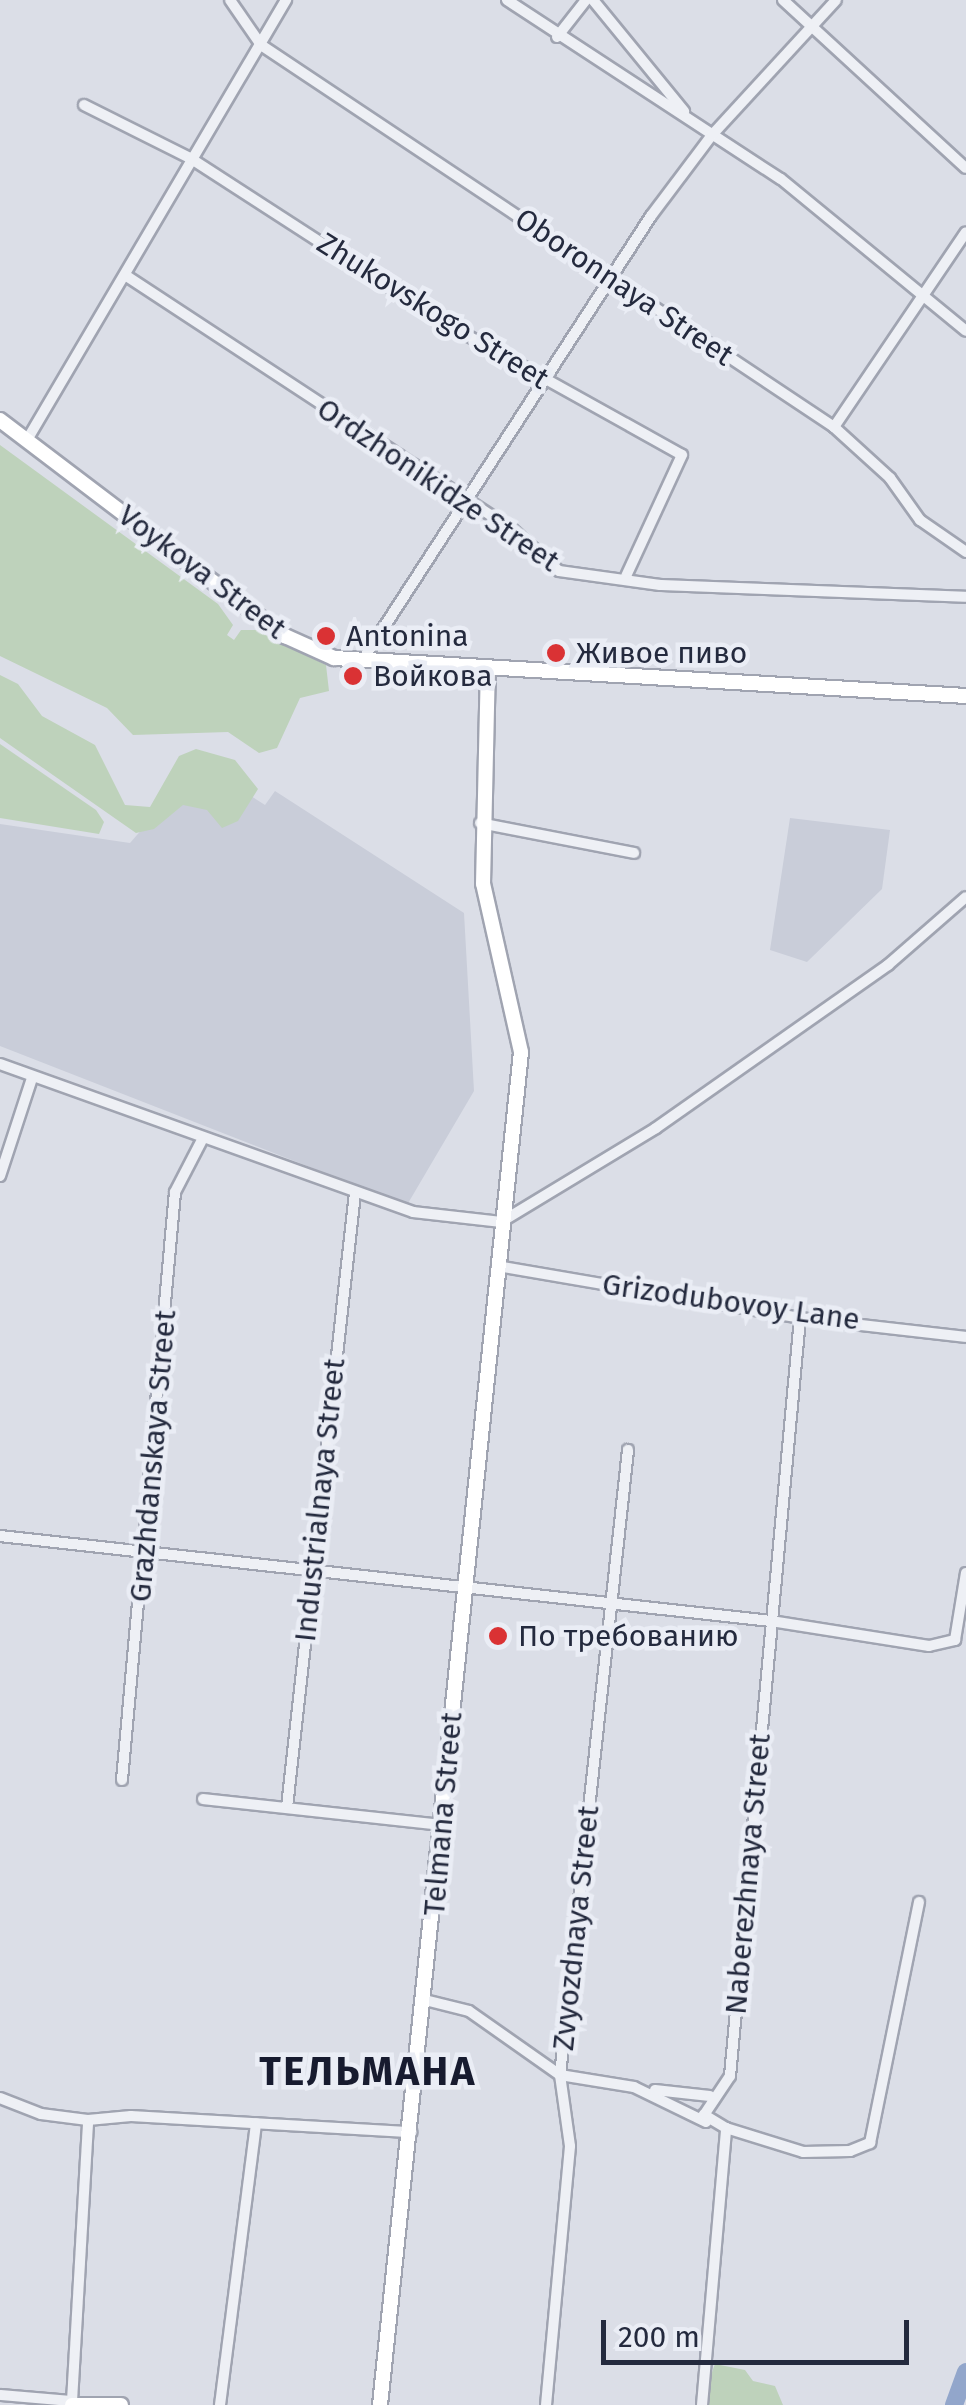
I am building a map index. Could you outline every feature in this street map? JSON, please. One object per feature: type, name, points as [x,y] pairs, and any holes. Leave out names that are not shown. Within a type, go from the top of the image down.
[{"type":"street","points":[[230,0],[261,45]]},
{"type":"street","points":[[27,440],[286,0]]},
{"type":"street","points":[[507,0],[557,37],[688,116],[781,180],[966,330]]},
{"type":"street","points":[[557,37],[590,0],[656,69],[688,116]]},
{"type":"street","points":[[783,0],[966,168]]},
{"type":"street","points":[[362,661],[541,378],[610,277],[712,135],[836,0]]},
{"type":"street","name":"Oboronnaya Street","points":[[261,45],[834,427],[890,478],[920,520],[966,552]]},
{"type":"street","name":"Zhukovskogo Street","points":[[84,105],[190,158],[541,378],[682,455],[626,576]]},
{"type":"street","points":[[834,427],[966,232]]},
{"type":"street","name":"Ordzhonikidze Street","points":[[125,274],[463,500],[512,528],[559,571],[626,576],[660,585],[966,597]]},
{"type":"street","name":"Voykova Street","points":[[0,420],[286,636],[334,658],[966,696]]},
{"type":"street","name":"Telmana Street","points":[[380,2405],[413,2132],[464,1587],[521,1052],[483,884],[480,823],[488,670]]},
{"type":"street","points":[[480,823],[634,852]]},
{"type":"street","points":[[0,1064],[412,1212],[501,1222],[671,1117],[888,964],[966,897]]},
{"type":"street","points":[[0,1176],[32,1078]]},
{"type":"street","name":"Grazhdanskaya Street","points":[[122,1780],[146,1552],[175,1192],[203,1138]]},
{"type":"street","name":"Industrialnaya Street","points":[[287,1807],[355,1193]]},
{"type":"street","name":"Grizodubovoy Lane","points":[[497,1266],[800,1318],[966,1337]]},
{"type":"street","name":"Naberezhnaya Street","points":[[706,2122],[710,2096],[730,2076],[800,1318]]},
{"type":"street","name":"Zvyozdnaya Street","points":[[546,2405],[570,2146],[560,2075],[628,1450]]},
{"type":"street","points":[[0,1536],[770,1620],[910,1645],[954,1640],[966,1573]]},
{"type":"street","points":[[204,1798],[442,1825]]},
{"type":"street","points":[[634,2086],[706,2122],[803,2152],[850,2150],[874,2138],[919,1902]]},
{"type":"street","points":[[425,2000],[469,2011],[560,2075],[710,2096]]},
{"type":"street","points":[[0,2098],[41,2114],[88,2120],[413,2132]]},
{"type":"street","points":[[72,2403],[88,2120]]},
{"type":"street","points":[[220,2405],[256,2124]]},
{"type":"street","points":[[702,2405],[726,2128]]},
{"type":"street","points":[[0,2394],[121,2405]]},
{"type":"shaded area","points":[[200,763],[265,805],[275,791],[464,913],[474,1091],[407,1205],[0,1046],[0,824],[130,843]]},
{"type":"shaded area","points":[[790,818],[890,830],[882,889],[807,962],[770,950]]},
{"type":"green space","points":[[0,445],[218,604],[233,625],[227,635],[234,640],[241,630],[256,630],[326,665],[329,691],[300,698],[277,748],[259,753],[228,732],[133,735],[107,708],[0,656]]},
{"type":"green space","points":[[0,675],[18,684],[42,716],[95,745],[125,805],[150,807],[179,756],[196,749],[235,760],[258,789],[238,821],[222,828],[207,810],[183,805],[154,829],[136,833],[0,738]]},
{"type":"green space","points":[[0,744],[96,810],[104,822],[99,834],[0,818]]},
{"type":"green space","points":[[715,2364],[745,2370],[753,2381],[775,2386],[783,2405],[700,2405]]},
{"type":"waterway","points":[[954,2405],[966,2372]]},
{"type":"place","name":"Antonina","points":[[326,636]]},
{"type":"place","name":"Живое пиво","points":[[556,653]]},
{"type":"place","name":"Войкова","points":[[353,676]]},
{"type":"place","name":"По требованию","points":[[498,1636]]},
{"type":"district","name":"ТЕЛЬМАНА","points":[[368,2072]]}]
